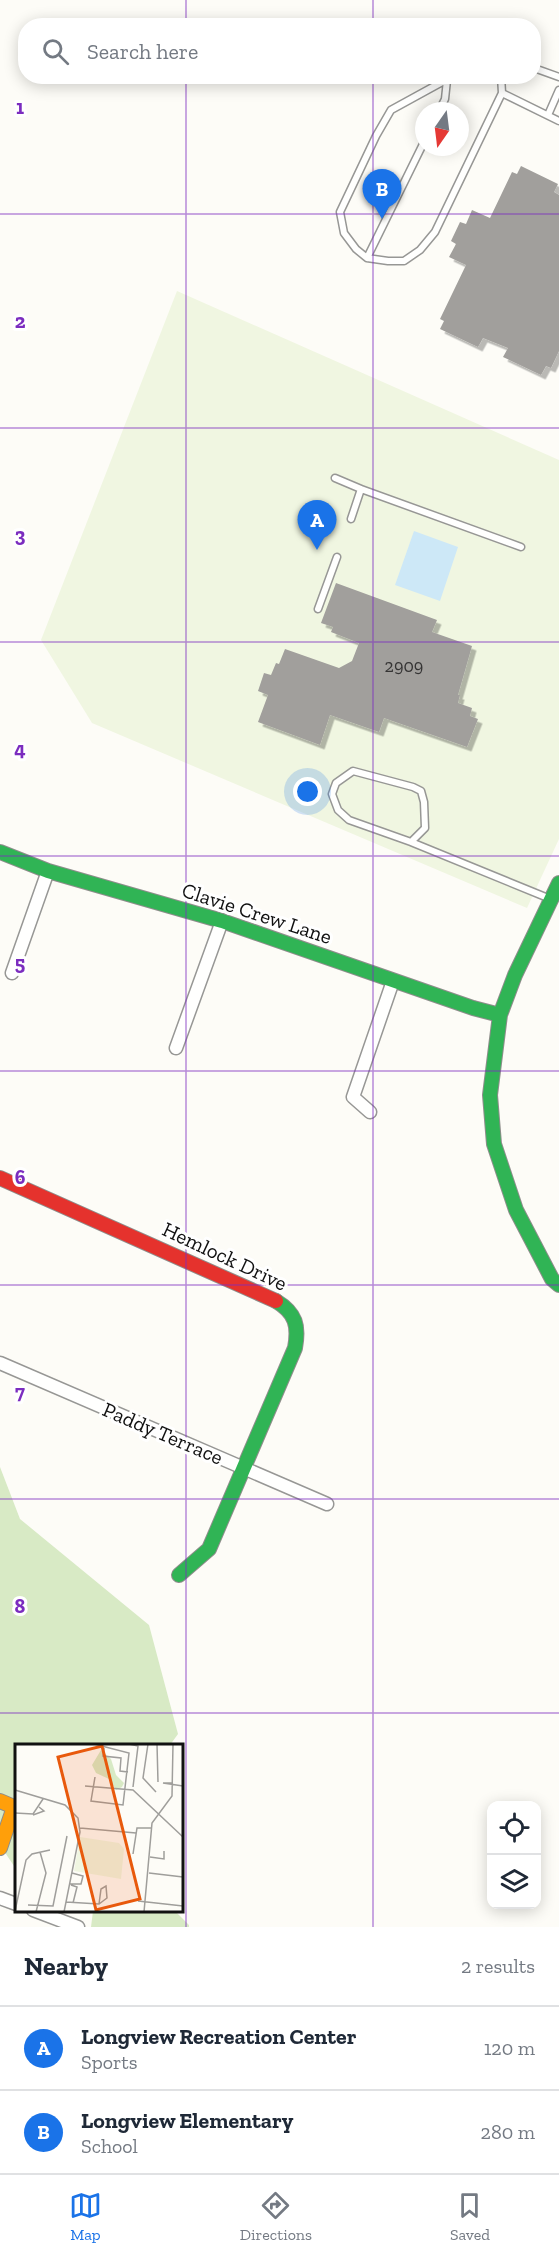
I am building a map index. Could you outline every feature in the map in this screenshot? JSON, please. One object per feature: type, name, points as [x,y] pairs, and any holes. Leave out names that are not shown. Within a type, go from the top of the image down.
[{"type":"street","name":"Clavie Crew Lane","points":[[0,852],[48,871],[222,921],[500,1016]]},
{"type":"street","points":[[12,973],[48,871]]},
{"type":"street","points":[[559,883],[515,975],[500,1016],[490,1095],[494,1144],[516,1210],[552,1279],[559,1285]]},
{"type":"street","points":[[176,1048],[222,921]]},
{"type":"street","points":[[370,1112],[353,1097],[393,981]]},
{"type":"street","name":"Hemlock Drive","points":[[0,1178],[262,1293],[288,1308],[295,1320],[299,1333],[295,1348],[208,1549],[196,1562],[178,1575]]},
{"type":"street","name":"Paddy Terrace","points":[[0,1363],[327,1504]]},
{"type":"street","points":[[0,1801],[14,1807],[0,1848]]},
{"type":"street","points":[[0,1898],[15,1904]]},
{"type":"street","points":[[36,1912],[78,1927]]},
{"type":"lane","points":[[541,71],[559,77]]},
{"type":"lane","points":[[439,84],[392,110],[375,136],[340,212],[344,233],[356,249],[367,258],[404,261],[420,250],[435,232],[502,93],[501,84]]},
{"type":"lane","points":[[444,102],[449,84]]},
{"type":"lane","points":[[548,115],[559,90]]},
{"type":"lane","points":[[502,93],[559,121]]},
{"type":"lane","points":[[367,258],[417,156]]},
{"type":"lane","points":[[335,478],[521,547]]},
{"type":"lane","points":[[351,519],[361,489]]},
{"type":"lane","points":[[318,609],[337,557]]},
{"type":"lane","points":[[411,843],[425,828],[424,802],[421,791],[353,771],[336,783],[332,794],[338,810],[349,820],[551,899]]},
{"type":"green space","points":[[177,291],[559,460],[559,839],[527,908],[92,723],[41,640]]},
{"type":"green space","points":[[0,1467],[20,1519],[149,1625],[178,1734],[171,1744],[15,1744],[15,1868],[0,1845]]},
{"type":"green space","points":[[93,1912],[176,1912],[189,1925],[189,1927],[91,1927]]},
{"type":"water","points":[[414,531],[458,547],[440,601],[395,585]]},
{"type":"building","points":[[521,166],[558,184],[554,192],[559,195],[559,351],[551,368],[546,366],[541,375],[503,357],[508,348],[483,338],[478,347],[440,329],[444,321],[440,319],[466,265],[449,257],[456,244],[451,241],[460,222],[466,224],[472,210],[490,218],[512,172],[517,174]]},
{"type":"building","points":[[336,583],[437,620],[432,632],[472,646],[458,695],[460,695],[458,703],[472,708],[470,716],[478,719],[467,747],[384,718],[379,732],[330,715],[320,745],[258,722],[268,695],[258,691],[264,673],[271,675],[276,663],[279,664],[285,649],[339,668],[352,661],[359,643],[331,632],[333,627],[321,623]]},
{"type":"traffic: fast","points":[[0,852],[48,871],[222,921],[473,1008],[500,1015]]},
{"type":"traffic: fast","points":[[559,883],[515,975],[500,1015],[490,1095],[494,1144],[516,1210],[552,1279],[559,1285]]},
{"type":"traffic: fast","points":[[179,1575],[209,1549],[295,1348],[297,1333],[292,1315],[276,1301]]},
{"type":"traffic: slow","points":[[0,1801],[14,1807],[0,1848]]},
{"type":"traffic: jam","points":[[0,1178],[276,1301]]},
{"type":"place","name":"Longview Elementary","points":[[382,219]]},
{"type":"place","name":"Longview Recreation Center","points":[[317,550]]}]
